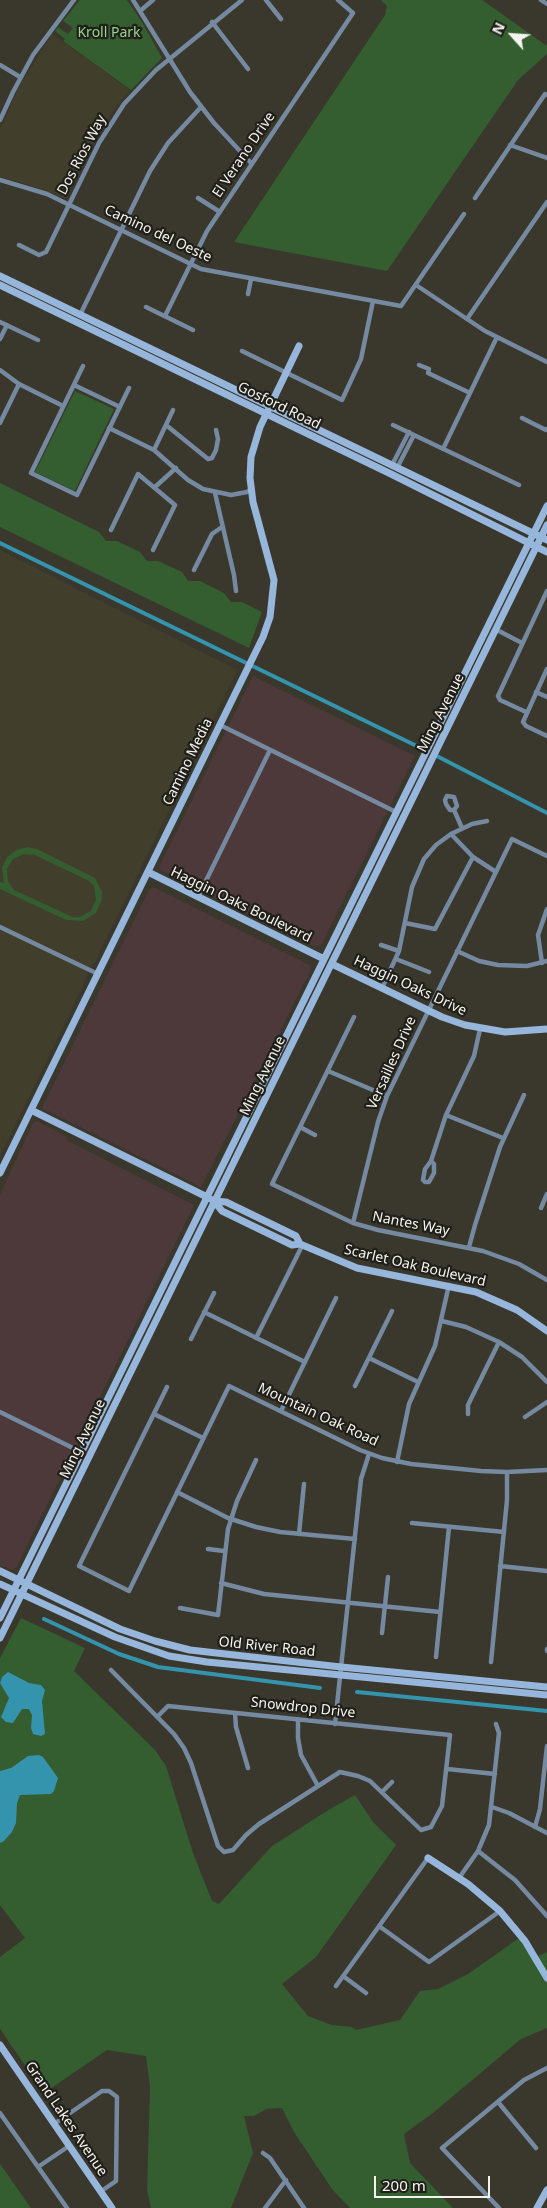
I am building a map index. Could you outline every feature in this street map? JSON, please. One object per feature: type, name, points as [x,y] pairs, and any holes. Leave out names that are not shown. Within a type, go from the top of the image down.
[{"type":"main road","name":"Gosford Road","points":[[0,276],[547,552]]},
{"type":"main road","name":"Gosford Road","points":[[0,285],[267,410],[395,467],[544,539]]},
{"type":"main road","name":"Camino Media","points":[[0,1173],[267,627],[274,580],[251,489],[252,452],[267,410],[299,346]]},
{"type":"main road","name":"Ming Avenue","points":[[0,1618],[547,506]]},
{"type":"main road","name":"Ming Avenue","points":[[0,1638],[436,750],[497,630],[536,547],[544,539],[547,525]]},
{"type":"main road","points":[[389,847],[398,820],[396,812]]},
{"type":"main road","name":"Haggin Oaks Boulevard","points":[[148,872],[324,959]]},
{"type":"main road","name":"Haggin Oaks Drive","points":[[332,964],[453,1022],[480,1029],[512,1032],[547,1029]]},
{"type":"main road","name":"Scarlet Oak Boulevard","points":[[31,1110],[207,1197],[214,1201],[222,1211],[292,1245],[301,1245],[357,1268],[449,1285],[476,1292],[504,1303],[530,1318],[547,1331]]},
{"type":"main road","name":"Old River Road","points":[[0,1571],[120,1628],[172,1646],[209,1653],[547,1687]]},
{"type":"main road","name":"Old River Road","points":[[0,1584],[115,1638],[169,1656],[207,1662],[340,1676],[547,1695]]},
{"type":"main road","points":[[428,1858],[459,1878],[500,1912],[525,1940],[547,1978]]},
{"type":"main road","name":"Grand Lakes Avenue","points":[[0,2044],[112,2208]]},
{"type":"main road","points":[[542,2205],[547,2190]]},
{"type":"street","points":[[0,120],[20,77],[47,34],[74,0]]},
{"type":"street","points":[[133,0],[168,59],[202,107],[252,164]]},
{"type":"street","points":[[140,11],[153,0]]},
{"type":"street","name":"Dos Rios Way","points":[[19,245],[42,254],[46,252],[99,143],[115,117],[134,92],[168,59],[212,22],[242,0]]},
{"type":"street","points":[[266,0],[281,19]]},
{"type":"street","name":"El Verano Drive","points":[[165,316],[190,264],[220,212],[353,14],[338,0]]},
{"type":"street","points":[[541,0],[547,4]]},
{"type":"street","points":[[212,22],[248,69]]},
{"type":"street","points":[[0,65],[20,77]]},
{"type":"street","points":[[475,198],[545,94],[547,95]]},
{"type":"street","points":[[80,315],[158,157],[180,129],[202,107]]},
{"type":"street","points":[[510,145],[547,158]]},
{"type":"street","name":"Camino del Oeste","points":[[0,180],[34,189],[206,270],[401,306],[416,285]]},
{"type":"street","points":[[198,198],[220,212]]},
{"type":"street","points":[[467,319],[547,202]]},
{"type":"street","points":[[464,214],[416,285],[497,337],[547,362]]},
{"type":"street","points":[[248,294],[251,278]]},
{"type":"street","points":[[242,351],[342,400],[361,359],[373,301]]},
{"type":"street","points":[[146,307],[193,330]]},
{"type":"street","points":[[0,322],[38,340]]},
{"type":"street","points":[[0,339],[7,325]]},
{"type":"street","points":[[443,449],[497,337]]},
{"type":"street","points":[[419,365],[429,369],[428,373],[470,393]]},
{"type":"street","points":[[83,366],[31,473],[77,495],[129,388]]},
{"type":"street","points":[[0,370],[19,384],[63,406]]},
{"type":"street","points":[[0,423],[19,384]]},
{"type":"street","points":[[74,384],[120,407]]},
{"type":"street","points":[[0,408],[5,412]]},
{"type":"street","points":[[154,450],[174,410]]},
{"type":"street","points":[[522,418],[547,429]]},
{"type":"street","points":[[166,425],[208,459],[212,458],[216,450],[218,439],[216,430]]},
{"type":"street","points":[[393,425],[519,486]]},
{"type":"street","points":[[109,428],[154,450],[196,485],[215,493],[239,494],[251,489]]},
{"type":"street","points":[[395,467],[409,432]]},
{"type":"street","points":[[395,467],[414,435]]},
{"type":"street","points":[[155,487],[176,468]]},
{"type":"street","points":[[111,530],[138,474],[174,505],[153,550]]},
{"type":"street","points":[[215,493],[236,591]]},
{"type":"street","points":[[194,570],[212,534],[222,527]]},
{"type":"street","points":[[526,712],[500,700],[498,696],[547,591]]},
{"type":"street","points":[[497,630],[522,643]]},
{"type":"street","points":[[547,669],[523,722],[526,726],[547,736]]},
{"type":"street","points":[[536,692],[547,697]]},
{"type":"street","points":[[220,725],[396,812]]},
{"type":"street","points":[[198,897],[270,750]]},
{"type":"street","points":[[454,810],[462,828]]},
{"type":"street","points":[[382,988],[399,951],[412,887],[419,868],[432,849],[451,834],[462,828],[487,820]]},
{"type":"street","points":[[451,834],[473,857],[496,872]]},
{"type":"street","name":"Versailles Drive","points":[[353,1223],[378,1122],[387,1096],[512,838],[547,856]]},
{"type":"street","points":[[404,923],[436,929],[473,857]]},
{"type":"street","points":[[457,951],[479,961],[498,965],[517,966],[544,962],[538,935],[547,909]]},
{"type":"street","points":[[0,927],[98,974]]},
{"type":"street","points":[[381,946],[399,951]]},
{"type":"street","name":"Haggin Oaks Drive","points":[[324,959],[332,964]]},
{"type":"street","points":[[396,960],[429,972]]},
{"type":"street","points":[[315,1134],[300,1127],[354,1017]]},
{"type":"street","points":[[431,1161],[446,1115],[474,1056],[480,1029]]},
{"type":"street","points":[[328,1071],[387,1096]]},
{"type":"street","points":[[469,1247],[503,1138],[524,1095]]},
{"type":"street","points":[[446,1115],[503,1138]]},
{"type":"street","name":"Nantes Way","points":[[300,1127],[272,1184],[353,1223],[378,1230],[469,1247],[507,1259],[547,1280]]},
{"type":"street","points":[[541,1208],[547,1194]]},
{"type":"street","points":[[256,1338],[301,1245]]},
{"type":"street","points":[[397,1462],[409,1404],[435,1346],[449,1285]]},
{"type":"street","points":[[191,1339],[214,1293]]},
{"type":"street","points":[[281,1411],[336,1298]]},
{"type":"street","points":[[356,1386],[392,1311]]},
{"type":"street","points":[[204,1312],[305,1362]]},
{"type":"street","points":[[442,1321],[466,1327],[500,1342],[522,1357],[547,1382]]},
{"type":"street","points":[[468,1414],[468,1405],[500,1342]]},
{"type":"street","points":[[369,1358],[418,1382]]},
{"type":"street","name":"Mountain Oak Road","points":[[203,1438],[229,1386],[369,1454],[397,1462],[507,1472],[547,1470]]},
{"type":"street","points":[[154,1414],[203,1438],[128,1590],[79,1566],[154,1414],[168,1387]]},
{"type":"street","points":[[525,1417],[547,1402]]},
{"type":"street","points":[[0,1412],[81,1452]]},
{"type":"street","points":[[335,1724],[361,1479],[369,1454]]},
{"type":"street","points":[[180,1608],[218,1615],[224,1551],[231,1519],[242,1488],[256,1460]]},
{"type":"street","points":[[490,1662],[504,1532],[507,1472]]},
{"type":"street","points":[[298,1534],[304,1484]]},
{"type":"street","points":[[177,1492],[231,1519],[268,1530],[354,1539]]},
{"type":"street","points":[[412,1523],[504,1532]]},
{"type":"street","points":[[436,1657],[449,1527]]},
{"type":"street","points":[[208,1549],[224,1551]]},
{"type":"street","points":[[500,1566],[547,1571]]},
{"type":"street","points":[[382,1633],[388,1577]]},
{"type":"street","points":[[221,1583],[264,1594],[440,1612]]},
{"type":"street","points":[[111,1670],[174,1734],[188,1756],[218,1846],[224,1852],[231,1852],[259,1824],[340,1772],[364,1778],[382,1792],[418,1828],[424,1830],[431,1827],[442,1806],[447,1769],[495,1774]]},
{"type":"street","name":"Snowdrop Drive","points":[[158,1717],[168,1706],[450,1734],[447,1769]]},
{"type":"street","points":[[235,1713],[236,1727],[248,1768]]},
{"type":"street","points":[[298,1719],[298,1738],[301,1755],[318,1786]]},
{"type":"street","points":[[459,1878],[478,1851],[489,1824],[499,1733],[496,1724]]},
{"type":"street","points":[[535,1827],[540,1809],[547,1746]]},
{"type":"street","points":[[382,1792],[392,1782]]},
{"type":"street","points":[[492,1808],[509,1813],[547,1833]]},
{"type":"street","points":[[478,1851],[515,1880],[547,1916]]},
{"type":"street","points":[[336,1986],[428,1858]]},
{"type":"street","points":[[379,1926],[429,1962],[500,1912]]},
{"type":"street","points":[[343,1976],[366,1993]]},
{"type":"street","points":[[499,2208],[442,2148],[524,2080],[547,2068]]},
{"type":"street","points":[[54,2124],[100,2092],[106,2090],[112,2092],[117,2097],[116,2181],[100,2192]]},
{"type":"street","points":[[498,2102],[536,2148]]},
{"type":"street","points":[[0,2113],[67,2208]]},
{"type":"street","points":[[38,2167],[69,2146]]},
{"type":"street","points":[[263,2153],[270,2158],[304,2208]]},
{"type":"street","points":[[265,2208],[286,2180]]},
{"type":"shaded area","points":[[52,34],[130,90],[113,111],[94,142],[65,198],[27,184],[0,177],[0,130],[18,89]]},
{"type":"shaded area","points":[[0,550],[237,670],[95,962],[86,976],[85,982],[0,1156]]},
{"type":"shaded area","points":[[253,676],[415,756],[321,945],[316,947],[161,870],[159,867]]},
{"type":"shaded area","points":[[153,887],[309,965],[311,970],[201,1187],[42,1108],[149,890]]},
{"type":"shaded area","points":[[37,1121],[67,1137],[66,1140],[194,1205],[16,1568],[12,1570],[0,1565],[0,1195],[33,1123]]},
{"type":"green space","name":"Kroll Park","points":[[80,0],[127,0],[142,22],[162,58],[131,90],[63,41],[65,39],[55,31],[58,27],[68,34],[73,28],[63,21]]},
{"type":"green space","points":[[381,0],[482,0],[547,46],[547,54],[518,80],[387,271],[234,242],[385,15],[387,6]]},
{"type":"green space","points":[[75,391],[114,409],[75,491],[35,472]]},
{"type":"green space","points":[[0,483],[99,532],[106,541],[117,541],[140,552],[147,561],[158,561],[182,572],[188,581],[200,581],[224,593],[231,602],[242,602],[262,612],[249,648],[0,527]]},
{"type":"green space","points":[[28,847],[37,849],[95,878],[102,892],[102,899],[96,913],[83,921],[66,920],[0,889],[0,882],[4,883],[2,868],[7,857],[16,850]],"holes":[[[24,854],[35,855],[89,881],[94,886],[96,899],[91,911],[79,917],[73,917],[14,890],[8,881],[7,869],[13,859]]]},
{"type":"green space","points":[[21,1618],[85,1648],[74,1671],[155,1750],[166,1766],[193,1853],[212,1901],[219,1904],[272,1846],[355,1795],[373,1822],[396,1845],[316,1957],[282,1984],[308,2016],[332,2025],[352,2027],[356,2030],[400,2020],[420,1991],[438,1989],[468,1974],[522,1936],[536,1957],[547,1952],[547,2028],[521,2039],[433,2113],[404,2134],[410,2163],[453,2208],[350,2208],[332,2189],[294,2132],[282,2108],[266,2109],[254,2116],[244,2116],[253,2153],[231,2208],[151,2208],[147,2190],[150,2086],[146,2056],[107,2050],[44,2093],[0,2029],[0,1957],[25,1938],[0,1905],[0,1658]]},
{"type":"green space","points":[[0,2164],[31,2208],[0,2208]]},
{"type":"water","points":[[8,1672],[29,1683],[41,1685],[45,1690],[42,1701],[45,1734],[41,1736],[33,1734],[31,1728],[32,1715],[29,1709],[22,1709],[13,1723],[6,1722],[1,1717],[9,1698],[0,1683],[2,1677]]},
{"type":"water","points":[[39,1755],[43,1757],[58,1778],[54,1791],[51,1794],[20,1795],[17,1803],[16,1823],[12,1832],[0,1843],[0,1771],[11,1768],[28,1756]]},
{"type":"waterway","points":[[0,543],[427,751]]},
{"type":"waterway","points":[[433,754],[547,813]]},
{"type":"waterway","points":[[44,1619],[119,1654],[158,1667],[320,1688]]},
{"type":"waterway","points":[[357,1692],[547,1711]]}]
